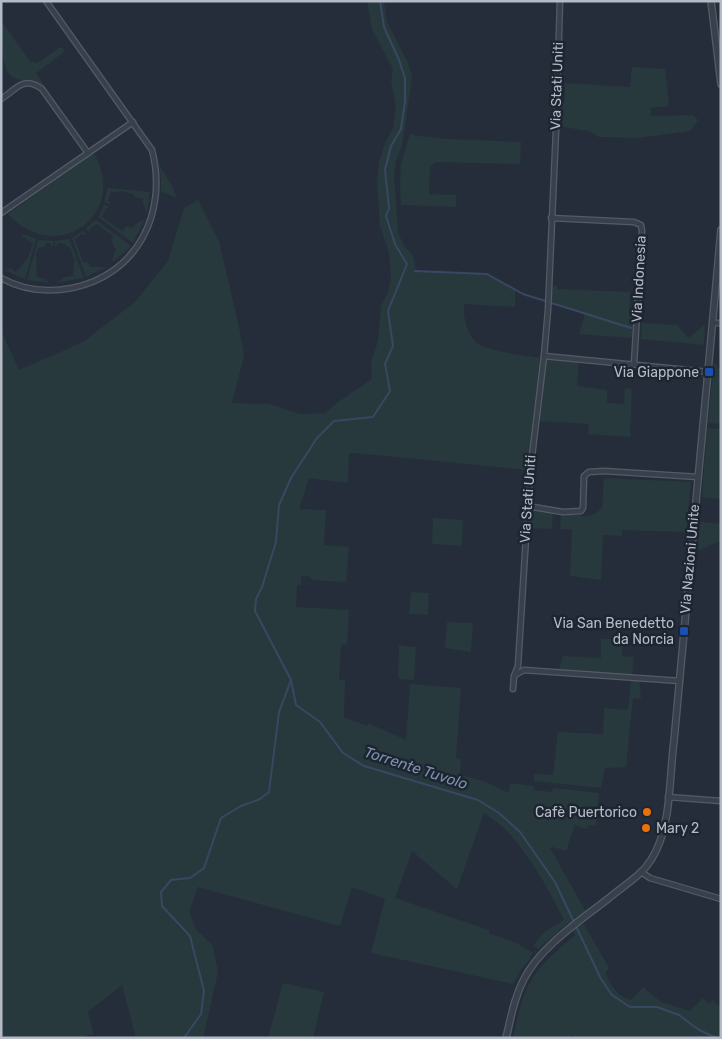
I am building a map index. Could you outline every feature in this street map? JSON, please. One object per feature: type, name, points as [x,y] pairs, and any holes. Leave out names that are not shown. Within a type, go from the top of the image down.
[{"type":"street","points":[[1,278],[35,290],[52,291],[81,287],[96,281],[121,266],[136,249],[148,229],[155,205],[156,178],[152,150],[46,1]]},
{"type":"street","name":"Via Stati Uniti","points":[[513,689],[514,676],[518,666],[527,506],[534,425],[544,356],[548,310],[560,1]]},
{"type":"street","points":[[711,1],[721,84]]},
{"type":"street","points":[[1,99],[20,84],[37,85],[42,89],[88,153]]},
{"type":"street","points":[[1,213],[133,122]]},
{"type":"street","name":"Via Indonesia","points":[[551,218],[634,222],[641,225],[634,364]]},
{"type":"street","name":"Via Nazioni Unite","points":[[506,1038],[524,978],[541,955],[641,872],[651,860],[658,846],[664,826],[680,680],[720,259],[721,230]]},
{"type":"street","points":[[714,323],[721,323]]},
{"type":"street","points":[[544,356],[709,372]]},
{"type":"street","points":[[527,506],[563,512],[581,511],[583,508],[584,476],[589,472],[604,471],[698,477]]},
{"type":"street","points":[[518,666],[524,670],[680,680]]},
{"type":"street","points":[[514,676],[524,670]]},
{"type":"street","points":[[668,797],[721,801]]},
{"type":"street","points":[[641,872],[650,878],[721,899]]},
{"type":"shaded area","points":[[367,1],[384,1],[387,22],[408,63],[412,77],[402,146],[396,160],[394,175],[398,233],[405,247],[413,256],[416,271],[487,274],[515,290],[515,307],[464,304],[464,316],[468,329],[474,340],[485,347],[540,358],[527,470],[349,453],[348,483],[309,478],[299,509],[326,510],[324,545],[349,547],[346,582],[312,580],[309,576],[302,576],[301,585],[297,585],[296,607],[349,610],[347,644],[341,645],[339,679],[345,680],[344,717],[367,726],[368,723],[406,740],[410,684],[461,688],[456,758],[461,759],[460,775],[483,781],[509,793],[510,783],[534,786],[534,790],[552,792],[553,788],[599,793],[596,826],[588,825],[587,829],[575,825],[566,851],[550,848],[585,910],[589,908],[591,910],[579,918],[609,968],[605,973],[618,993],[631,1000],[643,987],[661,1002],[690,1011],[703,998],[709,1004],[713,1000],[721,1008],[721,1038],[580,1038],[571,1035],[570,1038],[513,1038],[525,992],[534,975],[548,959],[575,935],[568,923],[538,949],[533,946],[544,932],[564,920],[545,884],[523,850],[505,829],[484,813],[457,889],[412,851],[395,898],[489,930],[489,934],[512,941],[533,953],[513,984],[371,953],[385,899],[352,887],[340,926],[198,887],[189,912],[196,929],[213,946],[218,972],[203,1038],[136,1038],[122,985],[88,1012],[94,1034],[77,1038],[1,1038],[1,330],[19,370],[83,342],[135,302],[168,261],[184,208],[198,200],[219,241],[244,356],[232,403],[269,404],[300,414],[325,413],[372,379],[371,363],[378,341],[381,306],[388,292],[391,277],[389,253],[380,226],[377,182],[379,162],[385,143],[393,128],[396,107],[391,81],[393,69],[372,30]]},
{"type":"shaded area","points":[[1,21],[31,63],[34,61],[36,64],[59,48],[63,48],[64,52],[36,73],[46,88],[35,81],[16,79],[11,76],[4,63],[2,54]]},
{"type":"shaded area","points":[[632,67],[665,69],[669,106],[650,108],[651,116],[693,115],[698,120],[690,131],[638,138],[599,137],[589,131],[563,127],[560,120],[560,101],[565,101],[565,83],[630,87]]},
{"type":"shaded area","points":[[410,134],[449,139],[521,142],[520,164],[435,162],[430,167],[429,194],[456,195],[456,207],[401,205],[401,164]]},
{"type":"shaded area","points":[[94,153],[102,176],[102,196],[95,214],[82,227],[66,234],[47,236],[27,229],[8,214]]},
{"type":"shaded area","points":[[159,165],[171,184],[177,198],[161,191]]},
{"type":"shaded area","points":[[108,188],[150,192],[147,213],[143,199],[135,197],[133,194],[111,191],[108,201],[110,204],[104,202]]},
{"type":"shaded area","points":[[104,205],[109,206],[102,217],[122,231],[127,226],[133,228],[134,225],[145,219],[133,243],[98,217]]},
{"type":"shaded area","points":[[96,220],[131,246],[112,263],[116,250],[112,243],[113,236],[97,224],[89,229],[89,232],[86,228]]},
{"type":"shaded area","points":[[83,231],[86,234],[82,234],[75,239],[83,262],[87,262],[91,267],[107,267],[86,277],[72,238]]},
{"type":"shaded area","points":[[23,234],[36,239],[25,279],[1,269],[8,270],[9,267],[16,272],[28,258],[33,243],[24,237],[21,238]]},
{"type":"shaded area","points":[[69,239],[84,278],[56,283],[65,277],[73,276],[75,262],[70,247],[66,246],[66,244],[57,243],[57,246],[55,246],[55,241]]},
{"type":"shaded area","points":[[38,240],[53,241],[53,246],[51,246],[51,243],[46,243],[45,247],[39,247],[36,253],[37,277],[50,283],[27,280]]},
{"type":"shaded area","points":[[557,285],[557,289],[630,292],[629,315],[633,315],[632,338],[579,334],[585,314],[551,301],[551,288]]},
{"type":"shaded area","points":[[642,323],[677,325],[689,338],[705,324],[704,345],[641,339]]},
{"type":"shaded area","points":[[546,357],[579,361],[577,386],[607,390],[607,403],[624,404],[625,388],[632,389],[630,437],[588,434],[589,424],[538,421]]},
{"type":"shaded area","points":[[714,361],[721,372],[721,424],[708,423]]},
{"type":"shaded area","points":[[707,428],[721,429],[721,499],[702,497]]},
{"type":"shaded area","points":[[604,478],[691,482],[686,532],[622,530],[622,536],[603,535],[601,580],[570,576],[572,530],[560,529],[561,513],[588,516],[602,508]]},
{"type":"shaded area","points":[[530,509],[553,513],[552,529],[529,528]]},
{"type":"shaded area","points":[[433,518],[463,520],[462,546],[432,544]]},
{"type":"shaded area","points":[[700,522],[721,524],[721,541],[697,551]]},
{"type":"shaded area","points":[[411,592],[429,593],[428,615],[409,614]]},
{"type":"shaded area","points":[[447,622],[473,623],[471,652],[445,648]]},
{"type":"shaded area","points":[[601,639],[623,639],[622,656],[634,657],[632,675],[559,670],[563,656],[601,658]]},
{"type":"shaded area","points":[[399,645],[416,647],[414,680],[400,679],[398,677]]},
{"type":"shaded area","points":[[631,678],[639,679],[641,699],[633,698],[626,767],[605,768],[601,788],[534,781],[534,774],[553,775],[558,732],[603,734],[604,708],[628,710]]},
{"type":"shaded area","points":[[283,983],[324,992],[313,1038],[268,1038]]},
{"type":"waterway","name":"Torrente Tuvolo","points":[[380,1],[384,27],[405,78],[405,101],[401,129],[391,146],[385,170],[389,208],[386,216],[395,244],[407,264],[388,311],[393,346],[385,364],[390,391],[373,417],[334,421],[317,438],[291,478],[279,505],[276,542],[262,587],[256,599],[255,611],[291,680],[296,705],[320,722],[343,753],[364,766],[478,800],[499,813],[520,832],[555,882],[601,979],[612,995],[630,1007],[657,1007],[679,1015],[699,1030],[717,1038]]},
{"type":"waterway","points":[[415,271],[487,274],[523,294],[631,328]]},
{"type":"waterway","points":[[184,1038],[201,1014],[204,991],[190,936],[162,906],[161,892],[171,880],[190,878],[204,868],[221,818],[241,806],[260,799],[269,792],[279,712],[291,680]]},
{"type":"place","name":"Via Giappone","points":[[709,372]]},
{"type":"place","name":"Via San Benedetto da Norcia","points":[[684,631]]},
{"type":"place","name":"Cafè Puertorico","points":[[647,812]]},
{"type":"place","name":"Mary 2","points":[[646,828]]}]
